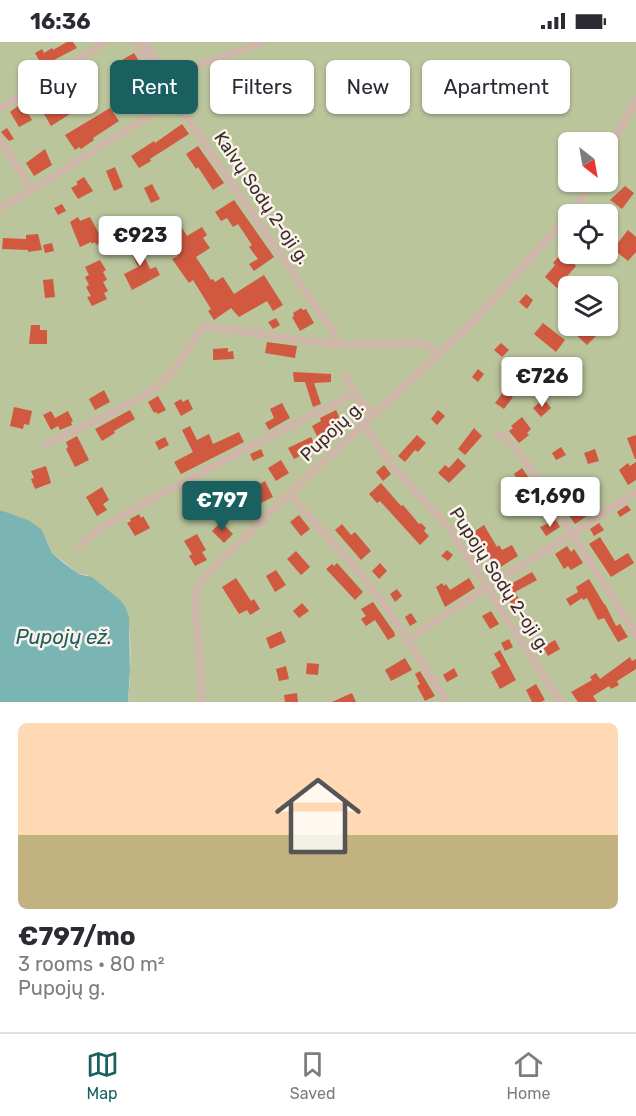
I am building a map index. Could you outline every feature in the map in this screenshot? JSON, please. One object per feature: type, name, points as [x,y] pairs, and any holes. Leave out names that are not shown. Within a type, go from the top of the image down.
[{"type":"street","points":[[0,109],[105,42]]},
{"type":"street","name":"Kalvų Sodų 2-oji g.","points":[[135,42],[148,60]]},
{"type":"street","points":[[143,42],[167,75],[175,75],[262,42]]},
{"type":"street","points":[[618,133],[636,100]]},
{"type":"street","points":[[0,208],[151,114]]},
{"type":"street","name":"Kalvų Sodų 2-oji g.","points":[[185,114],[334,333],[337,345]]},
{"type":"street","points":[[0,139],[32,190]]},
{"type":"street","name":"Pupojų g.","points":[[202,702],[195,607],[196,590],[201,582],[289,494],[481,313],[558,227]]},
{"type":"street","points":[[46,444],[137,398],[162,382],[177,366],[204,326],[337,345],[422,343],[429,346],[437,355]]},
{"type":"street","points":[[346,376],[354,394],[373,415]]},
{"type":"street","points":[[79,546],[92,533],[113,520],[354,394]]},
{"type":"street","name":"Pupojų Sodų 2-oji g.","points":[[363,424],[395,469],[450,529],[560,702]]},
{"type":"street","points":[[499,435],[505,437],[525,460],[636,634]]},
{"type":"street","points":[[408,639],[636,492]]},
{"type":"street","points":[[289,494],[359,572],[408,639],[447,702]]},
{"type":"green space","points":[[0,42],[636,42],[636,702],[128,702],[130,636],[129,622],[123,605],[87,575],[79,574],[52,553],[42,530],[0,510]]},
{"type":"water","name":"Pupojų ež.","points":[[0,510],[30,521],[42,530],[52,553],[79,574],[92,577],[125,606],[129,617],[128,702],[0,702]]},
{"type":"building","points":[[67,42],[73,42],[77,48],[54,60],[39,60],[35,53],[42,49],[44,53],[52,48],[53,50]]},
{"type":"building","points":[[134,53],[138,60],[122,60]]},
{"type":"building","points":[[18,106],[18,114],[28,114],[32,120],[19,127],[10,112]]},
{"type":"building","points":[[110,108],[110,114],[114,114],[119,121],[81,149],[79,147],[75,150],[65,135]]},
{"type":"building","points":[[44,114],[70,114],[51,126]]},
{"type":"building","points":[[182,124],[189,134],[139,168],[131,156]]},
{"type":"building","points":[[7,128],[14,139],[9,141],[1,132]]},
{"type":"building","points":[[198,146],[224,183],[213,190],[198,167],[196,169],[186,154]]},
{"type":"building","points":[[45,149],[52,165],[34,176],[26,163]]},
{"type":"building","points":[[115,167],[123,187],[114,191],[106,171]]},
{"type":"building","points":[[84,177],[93,191],[78,199],[71,188]]},
{"type":"building","points":[[152,184],[160,199],[151,203],[144,188]]},
{"type":"building","points":[[625,186],[634,193],[622,209],[610,200]]},
{"type":"building","points":[[234,200],[274,257],[254,271],[249,264],[258,259],[249,247],[252,245],[238,224],[233,227],[227,218],[221,221],[215,212]]},
{"type":"building","points":[[62,204],[66,211],[58,215],[54,208]]},
{"type":"building","points":[[78,217],[80,221],[90,217],[103,241],[96,245],[95,242],[92,244],[91,242],[80,247],[70,222]]},
{"type":"building","points":[[179,223],[187,236],[202,227],[207,235],[203,238],[210,248],[196,257],[211,280],[215,282],[223,277],[234,294],[264,275],[283,305],[273,311],[267,301],[239,317],[231,308],[214,320],[208,311],[211,309],[193,280],[189,283],[172,259],[178,256],[163,234]]},
{"type":"building","points":[[628,230],[636,237],[636,252],[628,261],[618,253],[618,243]]},
{"type":"building","points":[[38,234],[42,250],[28,252],[28,250],[2,249],[3,238],[26,239],[26,235]]},
{"type":"building","points":[[142,239],[147,250],[142,252],[150,269],[156,267],[160,275],[132,290],[124,274],[138,267],[128,246]]},
{"type":"building","points":[[52,243],[54,251],[45,253],[43,245]]},
{"type":"building","points":[[558,257],[558,264],[576,266],[567,276],[558,276],[557,288],[545,277],[555,265],[553,263]]},
{"type":"building","points":[[100,260],[106,270],[103,272],[107,280],[103,282],[108,291],[104,293],[107,299],[92,306],[87,297],[91,296],[86,287],[89,285],[85,277],[89,275],[85,267]]},
{"type":"building","points":[[53,279],[55,297],[45,298],[43,280]]},
{"type":"building","points":[[526,294],[533,300],[527,309],[519,302]]},
{"type":"building","points":[[301,308],[306,309],[314,323],[300,331],[292,317],[293,313]]},
{"type":"building","points":[[276,318],[280,325],[273,329],[268,322]]},
{"type":"building","points":[[543,323],[565,340],[556,352],[534,334]]},
{"type":"building","points":[[31,325],[40,325],[40,330],[47,330],[47,344],[29,344]]},
{"type":"building","points":[[577,336],[596,336],[587,345]]},
{"type":"building","points":[[267,342],[297,346],[295,358],[265,353]]},
{"type":"building","points":[[501,343],[509,350],[502,357],[494,350]]},
{"type":"building","points":[[228,348],[228,352],[233,351],[234,359],[213,360],[213,349]]},
{"type":"building","points":[[528,360],[546,375],[530,390],[522,381],[526,378],[519,372]]},
{"type":"building","points":[[478,369],[484,374],[478,382],[472,377]]},
{"type":"building","points":[[293,372],[331,374],[331,382],[314,383],[321,404],[313,407],[305,382],[294,382]]},
{"type":"building","points":[[104,390],[110,402],[95,410],[89,399]]},
{"type":"building","points":[[504,391],[513,397],[504,409],[495,403]]},
{"type":"building","points":[[158,396],[166,410],[158,414],[154,413],[148,402]]},
{"type":"building","points":[[181,399],[183,402],[188,399],[193,409],[181,416],[174,403]]},
{"type":"building","points":[[544,399],[551,408],[541,417],[533,408]]},
{"type":"building","points":[[282,403],[290,418],[269,430],[265,423],[274,418],[270,409]]},
{"type":"building","points":[[14,407],[32,411],[29,425],[24,424],[23,429],[10,426]]},
{"type":"building","points":[[130,410],[135,419],[102,441],[95,429]]},
{"type":"building","points":[[336,410],[342,423],[317,436],[312,426],[321,421],[320,418]]},
{"type":"building","points":[[438,410],[445,416],[437,425],[431,419]]},
{"type":"building","points":[[51,411],[55,418],[68,411],[73,421],[72,425],[60,430],[58,426],[51,430],[43,415]]},
{"type":"building","points":[[522,417],[531,429],[527,433],[529,435],[519,443],[509,431],[513,428],[511,426]]},
{"type":"building","points":[[190,426],[197,440],[209,434],[213,444],[239,432],[244,442],[181,474],[174,462],[193,452],[182,430]]},
{"type":"building","points":[[474,428],[482,436],[465,455],[458,449]]},
{"type":"building","points":[[417,435],[426,443],[418,452],[415,450],[405,462],[398,456]]},
{"type":"building","points":[[636,435],[636,459],[635,459],[627,438]]},
{"type":"building","points":[[77,436],[89,460],[75,467],[66,449],[68,447],[66,442]]},
{"type":"building","points":[[165,437],[169,445],[159,450],[155,442]]},
{"type":"building","points":[[311,437],[318,450],[294,459],[288,448]]},
{"type":"building","points":[[561,447],[566,455],[556,460],[552,453]]},
{"type":"building","points":[[261,449],[264,456],[253,461],[250,454]]},
{"type":"building","points":[[595,449],[599,461],[588,464],[584,453]]},
{"type":"building","points":[[458,458],[466,466],[449,483],[438,473],[445,465],[449,468]]},
{"type":"building","points":[[281,460],[289,473],[276,481],[268,468]]},
{"type":"building","points":[[636,462],[636,480],[628,485],[619,470],[628,463],[630,466]]},
{"type":"building","points":[[384,465],[391,474],[383,481],[376,472]]},
{"type":"building","points":[[46,466],[51,483],[35,489],[31,471]]},
{"type":"building","points":[[522,468],[529,478],[520,484],[514,474]]},
{"type":"building","points":[[236,481],[244,496],[201,519],[195,507],[199,505],[196,498],[208,492],[210,495]]},
{"type":"building","points":[[265,481],[273,497],[261,503],[256,486]]},
{"type":"building","points":[[562,481],[568,490],[555,496],[551,488]]},
{"type":"building","points":[[381,483],[419,524],[421,523],[426,528],[424,531],[429,536],[420,545],[380,501],[377,503],[369,494]]},
{"type":"building","points":[[102,487],[109,500],[103,504],[107,510],[97,516],[86,497]]},
{"type":"building","points":[[540,495],[545,503],[537,508],[532,501]]},
{"type":"building","points":[[627,505],[631,510],[620,517],[617,512]]},
{"type":"building","points":[[580,506],[587,516],[575,524],[568,514]]},
{"type":"building","points":[[139,514],[141,518],[143,516],[150,528],[135,536],[127,523]]},
{"type":"building","points":[[299,515],[310,529],[301,536],[290,522]]},
{"type":"building","points":[[556,520],[560,527],[546,536],[540,527]]},
{"type":"building","points":[[221,522],[233,534],[224,543],[212,531]]},
{"type":"building","points":[[599,523],[604,530],[594,536],[590,529]]},
{"type":"building","points":[[342,524],[351,535],[355,532],[371,551],[361,560],[335,530]]},
{"type":"building","points":[[484,525],[497,547],[499,545],[502,550],[512,545],[518,556],[496,570],[482,543],[480,544],[472,533]]},
{"type":"building","points":[[197,534],[206,550],[202,552],[207,560],[195,566],[189,556],[192,554],[184,541]]},
{"type":"building","points":[[600,537],[615,561],[628,553],[634,563],[611,577],[589,544]]},
{"type":"building","points":[[567,546],[571,552],[574,549],[583,563],[571,570],[568,566],[564,569],[555,554]]},
{"type":"building","points":[[447,550],[453,555],[448,561],[441,556]]},
{"type":"building","points":[[296,551],[310,567],[301,575],[287,559]]},
{"type":"building","points":[[337,563],[363,592],[355,600],[326,569]]},
{"type":"building","points":[[380,563],[387,571],[379,579],[372,571]]},
{"type":"building","points":[[276,570],[286,585],[275,592],[266,576]]},
{"type":"building","points":[[532,572],[537,580],[515,592],[521,602],[513,607],[502,589]]},
{"type":"building","points":[[236,578],[251,601],[254,599],[260,609],[250,615],[247,610],[239,614],[222,587]]},
{"type":"building","points":[[469,578],[475,588],[445,607],[436,587],[442,583],[444,586],[446,584],[450,590]]},
{"type":"building","points":[[589,579],[616,626],[620,624],[628,637],[618,642],[604,618],[598,620],[587,598],[583,600],[582,598],[570,606],[566,599],[578,592],[576,587]]},
{"type":"building","points":[[397,589],[402,596],[395,602],[390,594]]},
{"type":"building","points":[[373,602],[394,632],[395,636],[388,640],[375,620],[366,626],[361,619],[366,616],[361,609]]},
{"type":"building","points":[[302,603],[309,611],[299,618],[293,611]]},
{"type":"building","points":[[491,611],[499,624],[490,629],[482,616]]},
{"type":"building","points":[[411,613],[417,622],[410,626],[405,617]]},
{"type":"building","points":[[281,631],[286,642],[270,649],[266,638]]},
{"type":"building","points":[[509,639],[513,647],[505,651],[501,643]]},
{"type":"building","points":[[555,640],[560,649],[548,656],[543,647]]},
{"type":"building","points":[[500,650],[516,680],[500,689],[491,672],[501,666],[494,654]]},
{"type":"building","points":[[630,657],[632,661],[636,659],[636,669],[617,681],[619,685],[611,689],[609,686],[593,696],[597,702],[578,702],[571,692],[592,680],[590,677],[596,673],[600,679]]},
{"type":"building","points":[[405,658],[412,670],[391,681],[385,670]]},
{"type":"building","points":[[307,663],[319,664],[318,675],[306,674]]},
{"type":"building","points":[[286,666],[289,679],[279,681],[276,669]]},
{"type":"building","points":[[454,668],[458,676],[447,682],[443,675]]},
{"type":"building","points":[[420,671],[435,696],[425,701],[417,686],[420,684],[415,674]]},
{"type":"building","points":[[536,684],[545,700],[541,702],[532,702],[526,690]]},
{"type":"building","points":[[297,693],[298,702],[285,702],[284,695]]},
{"type":"building","points":[[352,693],[356,702],[332,702]]}]
